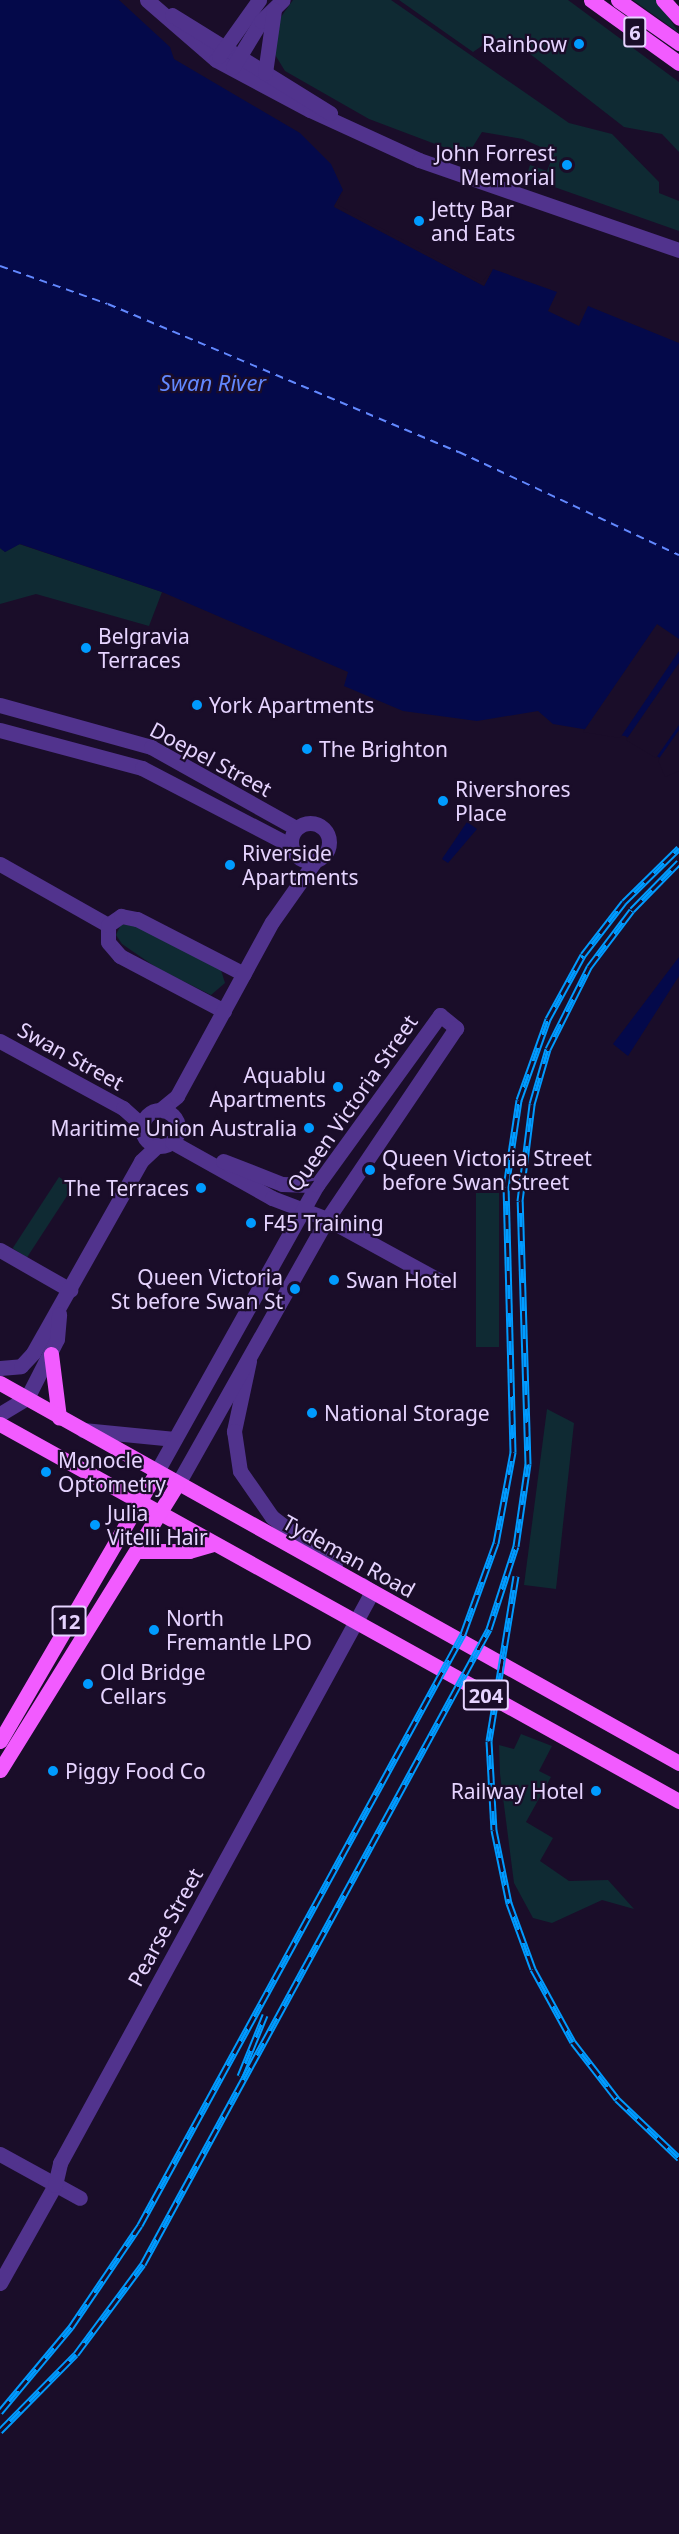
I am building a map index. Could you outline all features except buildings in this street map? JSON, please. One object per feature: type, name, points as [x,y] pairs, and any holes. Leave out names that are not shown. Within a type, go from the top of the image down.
[{"type":"main road","name":"6","points":[[591,0],[679,63]]},
{"type":"main road","name":"6","points":[[618,0],[679,43]]},
{"type":"main road","points":[[663,0],[679,18]]},
{"type":"main road","points":[[51,1354],[59,1417]]},
{"type":"main road","name":"Tydeman Road","points":[[0,1383],[177,1485],[679,1763]]},
{"type":"main road","name":"204","points":[[0,1424],[679,1801]]},
{"type":"main road","name":"Queen Victoria Street","points":[[0,1742],[156,1473]]},
{"type":"main road","name":"Queen Victoria Street","points":[[0,1770],[139,1551],[177,1485]]},
{"type":"main road","points":[[139,1551],[189,1551],[214,1544]]},
{"type":"street","points":[[148,0],[235,64],[418,160],[679,250]]},
{"type":"street","points":[[219,54],[259,0]]},
{"type":"street","points":[[235,64],[279,5]]},
{"type":"street","points":[[265,73],[279,5]]},
{"type":"street","points":[[235,64],[265,73],[339,120]]},
{"type":"street","name":"Doepel Street","points":[[0,705],[151,747],[296,828]]},
{"type":"street","name":"Doepel Street","points":[[0,730],[142,768],[292,848]]},
{"type":"street","points":[[0,1368],[27,1361],[59,1314],[141,1161],[149,1122],[177,1096],[292,889],[315,861],[326,852],[327,833],[313,822],[296,828],[292,848],[292,889]]},
{"type":"street","points":[[292,848],[315,861]]},
{"type":"street","points":[[0,864],[108,925]]},
{"type":"street","points":[[108,925],[121,916],[137,919],[244,974]]},
{"type":"street","points":[[108,925],[108,942],[120,956],[225,1011]]},
{"type":"street","name":"Queen Victoria Street","points":[[156,1473],[317,1185],[440,1015],[456,1028],[327,1219],[177,1485]]},
{"type":"street","name":"Swan Street","points":[[0,1041],[149,1122]]},
{"type":"street","points":[[141,1161],[171,1134],[177,1096]]},
{"type":"street","points":[[149,1122],[204,1152],[273,1182],[317,1185]]},
{"type":"street","points":[[149,1122],[303,1210],[327,1219],[442,1282]]},
{"type":"street","points":[[0,1250],[70,1290]]},
{"type":"street","points":[[0,1414],[27,1398],[51,1354],[59,1314]]},
{"type":"street","points":[[249,1355],[234,1431],[249,1490],[272,1517],[372,1592]]},
{"type":"street","points":[[83,1430],[175,1439]]},
{"type":"street","name":"Pearse Street","points":[[0,2283],[7,2257],[55,2185],[60,2163],[372,1592]]},
{"type":"street","points":[[0,2154],[80,2198]]},
{"type":"shaded area","points":[[293,0],[391,0],[569,123],[612,134],[659,182],[659,193],[679,201],[679,231],[526,177],[530,165],[547,171],[554,153],[523,139],[482,132],[467,156],[369,119],[285,71],[274,53],[278,21]]},
{"type":"shaded area","points":[[399,0],[568,0],[679,82],[679,152],[662,134],[624,127],[516,43],[492,39],[473,52]]},
{"type":"shaded area","points":[[633,0],[657,0],[679,33],[654,15]]},
{"type":"shaded area","points":[[19,544],[162,592],[149,626],[36,594],[0,604],[0,548],[5,552]]},
{"type":"shaded area","points":[[121,924],[141,927],[221,970],[225,983],[211,995],[157,968],[122,944],[116,935]]},
{"type":"shaded area","points":[[59,1177],[73,1186],[27,1258],[13,1248]]},
{"type":"shaded area","points":[[476,1193],[499,1193],[499,1347],[476,1347]]},
{"type":"shaded area","points":[[547,1409],[574,1423],[556,1589],[524,1585]]},
{"type":"shaded area","points":[[521,1734],[552,1746],[539,1771],[551,1777],[526,1822],[553,1838],[540,1861],[569,1881],[608,1880],[634,1909],[602,1900],[552,1923],[533,1918],[514,1883],[500,1774],[499,1745],[514,1749]]},
{"type":"water","name":"Swan River","points":[[0,0],[119,0],[170,47],[174,59],[300,133],[331,164],[343,190],[334,206],[484,286],[493,269],[557,292],[548,311],[579,326],[588,306],[679,343],[679,770],[625,736],[553,724],[538,711],[477,721],[403,711],[344,686],[348,672],[162,592],[20,544],[5,552],[0,548]]},
{"type":"water","points":[[467,822],[477,829],[448,863],[442,859]]},
{"type":"water","points":[[679,957],[679,976],[628,1056],[613,1044]]},
{"type":"pier","points":[[343,190],[338,205],[482,282],[493,269],[484,286],[334,207]]},
{"type":"pier","points":[[657,624],[679,639],[679,651],[620,738],[583,732]]},
{"type":"pier","points":[[679,663],[679,725],[656,758],[626,740]]},
{"type":"pier","points":[[679,730],[679,771],[665,777],[658,760]]},
{"type":"ferry route","points":[[0,266],[108,304],[459,452],[679,555]]},
{"type":"railway","points":[[0,2412],[71,2327],[140,2225],[463,1634],[496,1543],[513,1452],[506,1187],[519,1100],[548,1019],[583,955],[624,902],[679,848]]},
{"type":"railway","points":[[0,2431],[76,2354],[143,2264],[489,1629],[516,1546],[528,1464],[520,1201],[532,1104],[548,1049],[589,967],[632,910],[679,862]]},
{"type":"railway","points":[[516,1576],[489,1741],[494,1830],[509,1903],[533,1969],[573,2042],[617,2099],[679,2158]]},
{"type":"railway","points":[[240,2076],[265,2015]]},
{"type":"place","name":"Rainbow","points":[[579,44]]},
{"type":"place","name":"John Forrest Memorial","points":[[567,165]]},
{"type":"place","name":"Jetty Bar and Eats","points":[[419,221]]},
{"type":"place","name":"Belgravia Terraces","points":[[86,648]]},
{"type":"place","name":"York Apartments","points":[[197,705]]},
{"type":"place","name":"The Brighton","points":[[307,749]]},
{"type":"place","name":"Rivershores Place","points":[[443,801]]},
{"type":"place","name":"Riverside Apartments","points":[[230,865]]},
{"type":"place","name":"Aquablu Apartments","points":[[338,1087]]},
{"type":"place","name":"Maritime Union Australia","points":[[309,1128]]},
{"type":"place","name":"Queen Victoria Street before Swan Street","points":[[370,1170]]},
{"type":"place","name":"The Terraces","points":[[201,1188]]},
{"type":"place","name":"F45 Training","points":[[251,1223]]},
{"type":"place","name":"Swan Hotel","points":[[334,1280]]},
{"type":"place","name":"Queen Victoria St before Swan St","points":[[295,1289]]},
{"type":"place","name":"National Storage","points":[[312,1413]]},
{"type":"place","name":"Monocle Optometry","points":[[46,1472]]},
{"type":"place","name":"Julia Vitelli Hair","points":[[95,1525]]},
{"type":"place","name":"North Fremantle LPO","points":[[154,1630]]},
{"type":"place","name":"Old Bridge Cellars","points":[[88,1684]]},
{"type":"place","name":"Piggy Food Co","points":[[53,1771]]},
{"type":"place","name":"Railway Hotel","points":[[596,1791]]}]
